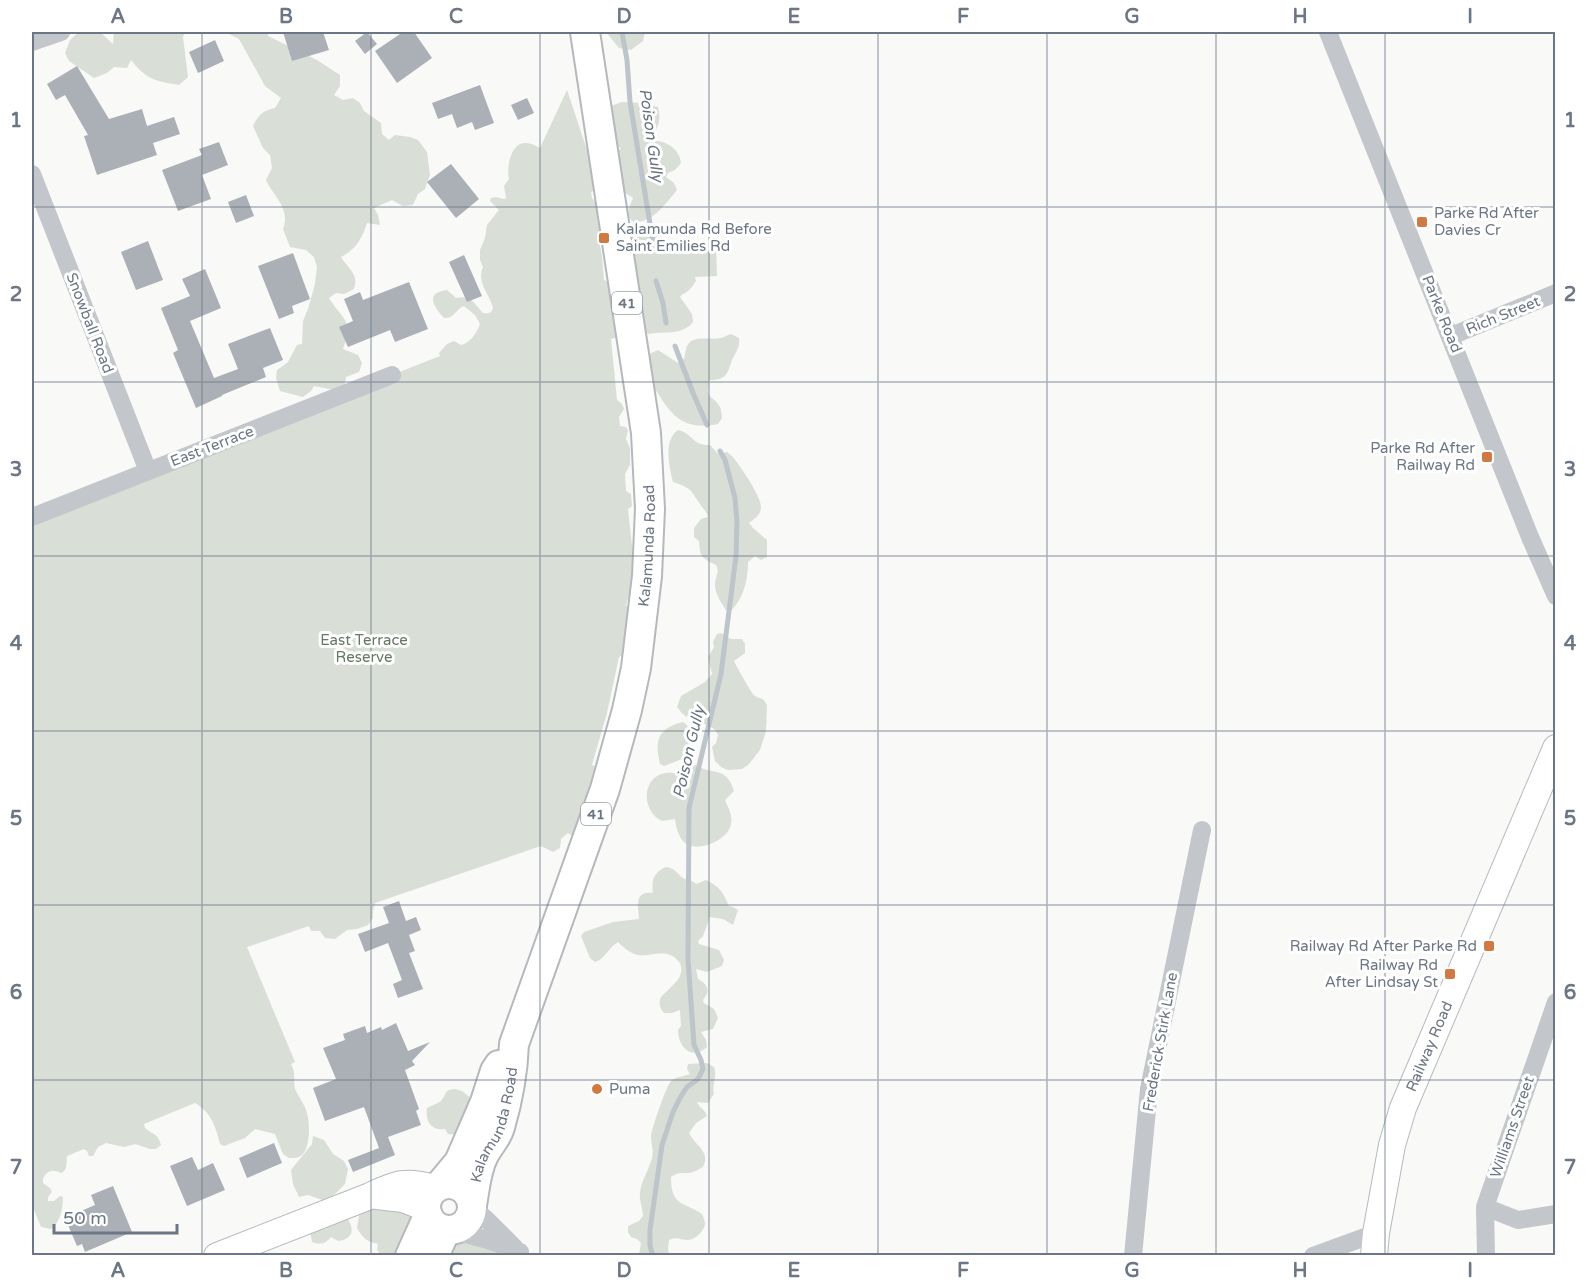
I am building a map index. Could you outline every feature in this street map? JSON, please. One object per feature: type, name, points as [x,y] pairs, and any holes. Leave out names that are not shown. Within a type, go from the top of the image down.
[{"type":"main road","name":"Kalamunda Road","points":[[410,1256],[437,1210],[459,1162],[495,1071],[514,1044],[601,800],[627,710],[636,668],[647,576],[650,509],[646,433],[585,32]]},
{"type":"main road","name":"Kalamunda Road","points":[[472,1207],[483,1155],[500,1128],[513,1073],[514,1044]]},
{"type":"main road","points":[[437,1210],[446,1184],[460,1187],[466,1192],[472,1207]]},
{"type":"main road","name":"41","points":[[437,1210],[457,1228],[467,1221],[472,1207]]},
{"type":"main road","name":"Kalamunda Road","points":[[434,1256],[437,1210]]},
{"type":"street","points":[[32,42],[61,32]]},
{"type":"street","name":"Parke Road","points":[[1328,32],[1556,597]]},
{"type":"street","name":"Snowball Road","points":[[32,174],[148,471]]},
{"type":"street","name":"Rich Street","points":[[1451,336],[1556,293]]},
{"type":"street","name":"East Terrace","points":[[32,517],[392,375]]},
{"type":"street","name":"Railway Road","points":[[1375,1244],[1392,1145],[1402,1108],[1556,748]]},
{"type":"street","name":"Frederick Stirk Lane","points":[[1133,1256],[1149,1089],[1202,830]]},
{"type":"street","name":"Williams Street","points":[[1486,1256],[1485,1208],[1556,1002]]},
{"type":"street","points":[[217,1256],[370,1196],[403,1199],[437,1210],[488,1240],[521,1254]]},
{"type":"street","points":[[472,1207],[521,1254]]},
{"type":"street","points":[[1485,1208],[1518,1220],[1556,1214]]},
{"type":"street","points":[[1313,1256],[1375,1244]]},
{"type":"green space","points":[[79,32],[100,32],[113,44],[114,32],[185,32],[183,37],[188,77],[179,85],[157,81],[142,72],[131,60],[127,68],[114,67],[107,73],[94,78],[69,61],[65,53],[70,40]]},
{"type":"green space","points":[[225,32],[268,32],[268,36],[317,60],[340,75],[340,86],[334,95],[343,100],[353,98],[360,103],[364,111],[381,123],[382,134],[389,140],[395,135],[410,137],[418,140],[427,152],[430,175],[425,189],[418,194],[413,205],[403,206],[392,200],[374,208],[380,225],[367,223],[358,243],[341,257],[354,275],[354,289],[344,294],[336,293],[329,298],[347,326],[343,349],[358,355],[362,363],[359,372],[346,377],[344,387],[334,390],[314,386],[303,397],[280,391],[276,378],[277,370],[288,362],[297,345],[302,344],[303,321],[315,284],[317,267],[314,257],[306,250],[290,247],[283,229],[285,215],[283,208],[266,180],[272,168],[270,155],[263,148],[253,126],[262,114],[275,108],[281,98],[265,86],[239,39]]},
{"type":"green space","points":[[606,32],[645,32],[643,41],[631,50],[619,48]]},
{"type":"green space","name":"East Terrace Reserve","points":[[567,90],[590,159],[595,188],[591,193],[599,207],[602,227],[599,241],[604,280],[610,283],[620,336],[611,339],[617,400],[624,409],[619,417],[620,426],[628,430],[626,439],[630,448],[630,465],[625,474],[626,491],[631,494],[632,506],[628,509],[637,592],[629,594],[626,606],[633,606],[624,655],[619,657],[607,713],[592,765],[598,767],[579,837],[568,833],[561,839],[560,848],[553,852],[541,846],[375,903],[373,918],[368,925],[347,930],[335,939],[325,938],[320,931],[311,931],[309,926],[247,947],[295,1062],[291,1064],[294,1071],[295,1088],[306,1110],[309,1123],[308,1144],[303,1154],[289,1158],[283,1154],[275,1134],[255,1129],[245,1138],[224,1146],[220,1144],[209,1115],[195,1103],[144,1124],[145,1128],[157,1136],[160,1141],[161,1145],[156,1149],[135,1144],[124,1147],[106,1143],[98,1147],[93,1156],[89,1156],[84,1149],[67,1156],[66,1168],[63,1172],[50,1171],[43,1179],[43,1183],[52,1192],[48,1201],[54,1201],[60,1196],[63,1197],[63,1201],[57,1223],[51,1229],[41,1227],[32,1205],[32,517],[440,356],[439,353],[447,344],[454,341],[461,345],[470,340],[480,324],[475,315],[464,306],[450,317],[444,318],[434,305],[433,297],[447,290],[456,298],[469,299],[483,313],[488,313],[493,308],[482,283],[483,267],[480,260],[480,250],[487,225],[499,210],[490,201],[491,198],[506,198],[504,186],[509,179],[508,169],[513,151],[526,143],[540,148]]},
{"type":"green space","points":[[622,102],[658,107],[659,122],[652,136],[657,141],[673,148],[679,155],[681,163],[666,177],[674,183],[677,190],[658,212],[640,222],[633,222],[629,216],[628,211],[633,198],[614,186],[616,154],[621,148],[616,146],[605,108]]},
{"type":"green space","points":[[656,225],[663,240],[660,246],[716,243],[717,276],[695,277],[696,281],[680,297],[692,314],[693,322],[689,326],[678,331],[648,334],[642,327],[625,239],[631,231]]},
{"type":"green space","points":[[731,334],[739,338],[739,344],[727,373],[721,378],[710,380],[708,386],[710,396],[720,407],[722,418],[718,424],[698,426],[676,417],[651,384],[647,355],[658,350],[678,363],[684,359],[688,344],[692,341],[717,339]]},
{"type":"green space","points":[[678,430],[700,444],[710,445],[718,454],[727,452],[733,457],[750,482],[760,503],[759,513],[749,523],[767,540],[767,557],[761,560],[755,556],[748,562],[744,590],[728,613],[715,589],[718,570],[716,565],[703,557],[699,541],[694,537],[694,528],[701,519],[708,517],[690,490],[673,482],[669,447],[673,434]]},
{"type":"green space","points":[[721,633],[731,639],[742,639],[745,644],[745,653],[734,661],[756,697],[763,699],[767,705],[766,731],[760,750],[742,769],[728,770],[721,767],[715,761],[712,747],[718,735],[716,731],[708,725],[688,718],[677,707],[681,696],[705,682],[712,674],[708,657],[714,647],[713,642],[717,634]]},
{"type":"green space","points":[[683,722],[692,734],[692,750],[685,757],[664,766],[660,764],[658,755],[660,736],[668,728]]},
{"type":"green space","points":[[695,765],[723,774],[731,783],[734,791],[725,800],[731,818],[729,830],[718,840],[704,846],[689,845],[684,842],[675,819],[662,821],[656,817],[650,810],[647,799],[648,787],[655,777],[663,773],[680,773],[687,767]]},
{"type":"green space","points":[[666,867],[696,884],[706,880],[715,885],[729,906],[738,910],[733,925],[723,919],[710,917],[703,936],[698,941],[699,944],[719,950],[724,960],[722,966],[707,972],[696,969],[698,979],[707,988],[704,1003],[714,1009],[718,1018],[713,1029],[701,1032],[707,1047],[696,1053],[687,1050],[680,1042],[678,1030],[681,1026],[680,1010],[664,1013],[660,1006],[661,997],[681,974],[681,965],[675,957],[665,954],[635,954],[618,942],[595,962],[590,958],[581,936],[584,932],[613,922],[639,919],[638,900],[640,896],[653,893],[654,877]]},
{"type":"green space","points":[[707,1063],[714,1067],[715,1071],[714,1094],[708,1103],[697,1102],[707,1116],[696,1123],[689,1133],[704,1153],[705,1161],[703,1167],[695,1171],[671,1177],[676,1198],[702,1214],[704,1227],[699,1235],[691,1240],[676,1238],[669,1240],[669,1255],[639,1255],[641,1243],[631,1237],[628,1226],[639,1221],[643,1216],[641,1189],[652,1158],[651,1136],[660,1106],[672,1080],[690,1074],[687,1069],[688,1064]]},
{"type":"green space","points":[[455,1089],[462,1091],[481,1106],[460,1135],[448,1134],[445,1129],[433,1127],[427,1117],[427,1108],[441,1101],[447,1091]]},
{"type":"green space","points":[[313,1136],[324,1140],[333,1154],[344,1161],[348,1169],[345,1184],[335,1194],[322,1200],[308,1195],[299,1197],[293,1184],[291,1170],[312,1144]]},
{"type":"green space","points":[[414,1198],[410,1255],[381,1255],[377,1250],[378,1244],[365,1239],[357,1228],[360,1209]]},
{"type":"green space","points":[[348,1219],[351,1227],[352,1231],[349,1236],[338,1241],[331,1237],[323,1243],[312,1242],[310,1231],[317,1227],[326,1229],[331,1221]]},
{"type":"green space","points":[[446,1230],[504,1256],[434,1256]]},
{"type":"building","points":[[283,32],[323,32],[329,50],[292,61]]},
{"type":"building","points":[[367,32],[377,44],[365,54],[355,41]]},
{"type":"building","points":[[403,32],[414,32],[432,58],[397,83],[375,51]]},
{"type":"building","points":[[215,40],[224,61],[198,73],[189,52]]},
{"type":"building","points":[[77,66],[109,119],[142,109],[147,126],[174,117],[180,134],[153,143],[157,155],[97,175],[84,136],[88,135],[65,95],[56,100],[47,84]]},
{"type":"building","points":[[480,85],[494,123],[475,130],[472,122],[457,128],[452,114],[438,119],[432,103]]},
{"type":"building","points":[[527,98],[534,113],[518,120],[511,105]]},
{"type":"building","points":[[219,142],[228,165],[202,175],[211,199],[178,211],[162,170],[202,155],[199,149]]},
{"type":"building","points":[[451,164],[479,199],[456,218],[427,182]]},
{"type":"building","points":[[246,195],[254,216],[236,223],[228,202]]},
{"type":"building","points":[[148,241],[163,280],[136,290],[121,252]]},
{"type":"building","points":[[293,253],[310,299],[292,306],[294,313],[279,319],[258,266]]},
{"type":"building","points":[[464,255],[482,296],[467,302],[449,262]]},
{"type":"building","points":[[205,269],[221,308],[190,321],[214,378],[238,369],[228,344],[270,328],[283,360],[263,368],[266,377],[196,408],[173,353],[178,350],[161,308],[190,296],[182,279]]},
{"type":"building","points":[[409,282],[428,329],[395,342],[390,330],[348,347],[339,327],[353,321],[344,299],[360,292],[363,300]]},
{"type":"building","points":[[399,901],[406,921],[416,917],[421,930],[409,935],[415,951],[409,953],[423,989],[398,998],[393,984],[402,980],[388,943],[365,952],[358,934],[389,923],[383,907]]},
{"type":"building","points":[[396,1023],[408,1051],[430,1042],[412,1061],[415,1065],[405,1070],[419,1109],[416,1111],[421,1125],[388,1137],[395,1155],[353,1172],[348,1160],[379,1148],[364,1107],[325,1121],[313,1088],[336,1079],[323,1048],[345,1040],[343,1034],[365,1026],[367,1033],[381,1027],[382,1030]]},
{"type":"building","points":[[274,1143],[282,1163],[247,1178],[239,1158]]},
{"type":"building","points":[[192,1157],[198,1170],[213,1163],[225,1190],[187,1206],[170,1166]]},
{"type":"building","points":[[113,1186],[132,1232],[85,1252],[82,1244],[77,1246],[65,1218],[95,1205],[91,1195]]},
{"type":"waterway","name":"Poison Gully","points":[[622,32],[630,102],[653,242]]},
{"type":"waterway","points":[[656,281],[666,323]]},
{"type":"waterway","name":"Poison Gully","points":[[675,346],[707,425]]},
{"type":"waterway","name":"Poison Gully","points":[[653,1256],[650,1246],[650,1230],[662,1145],[680,1098],[687,1087],[698,1079],[703,1069],[694,1045],[688,959],[689,808],[721,674],[736,556],[735,498],[725,460],[720,451]]},
{"type":"place","name":"Parke Rd After Davies Cr","points":[[1422,222]]},
{"type":"place","name":"Kalamunda Rd Before Saint Emilies Rd","points":[[604,238]]},
{"type":"place","name":"Parke Rd After Railway Rd","points":[[1487,457]]},
{"type":"place","name":"Railway Rd After Parke Rd","points":[[1489,946]]},
{"type":"place","name":"Railway Rd After Lindsay St","points":[[1450,974]]},
{"type":"place","name":"Puma","points":[[597,1089]]}]
